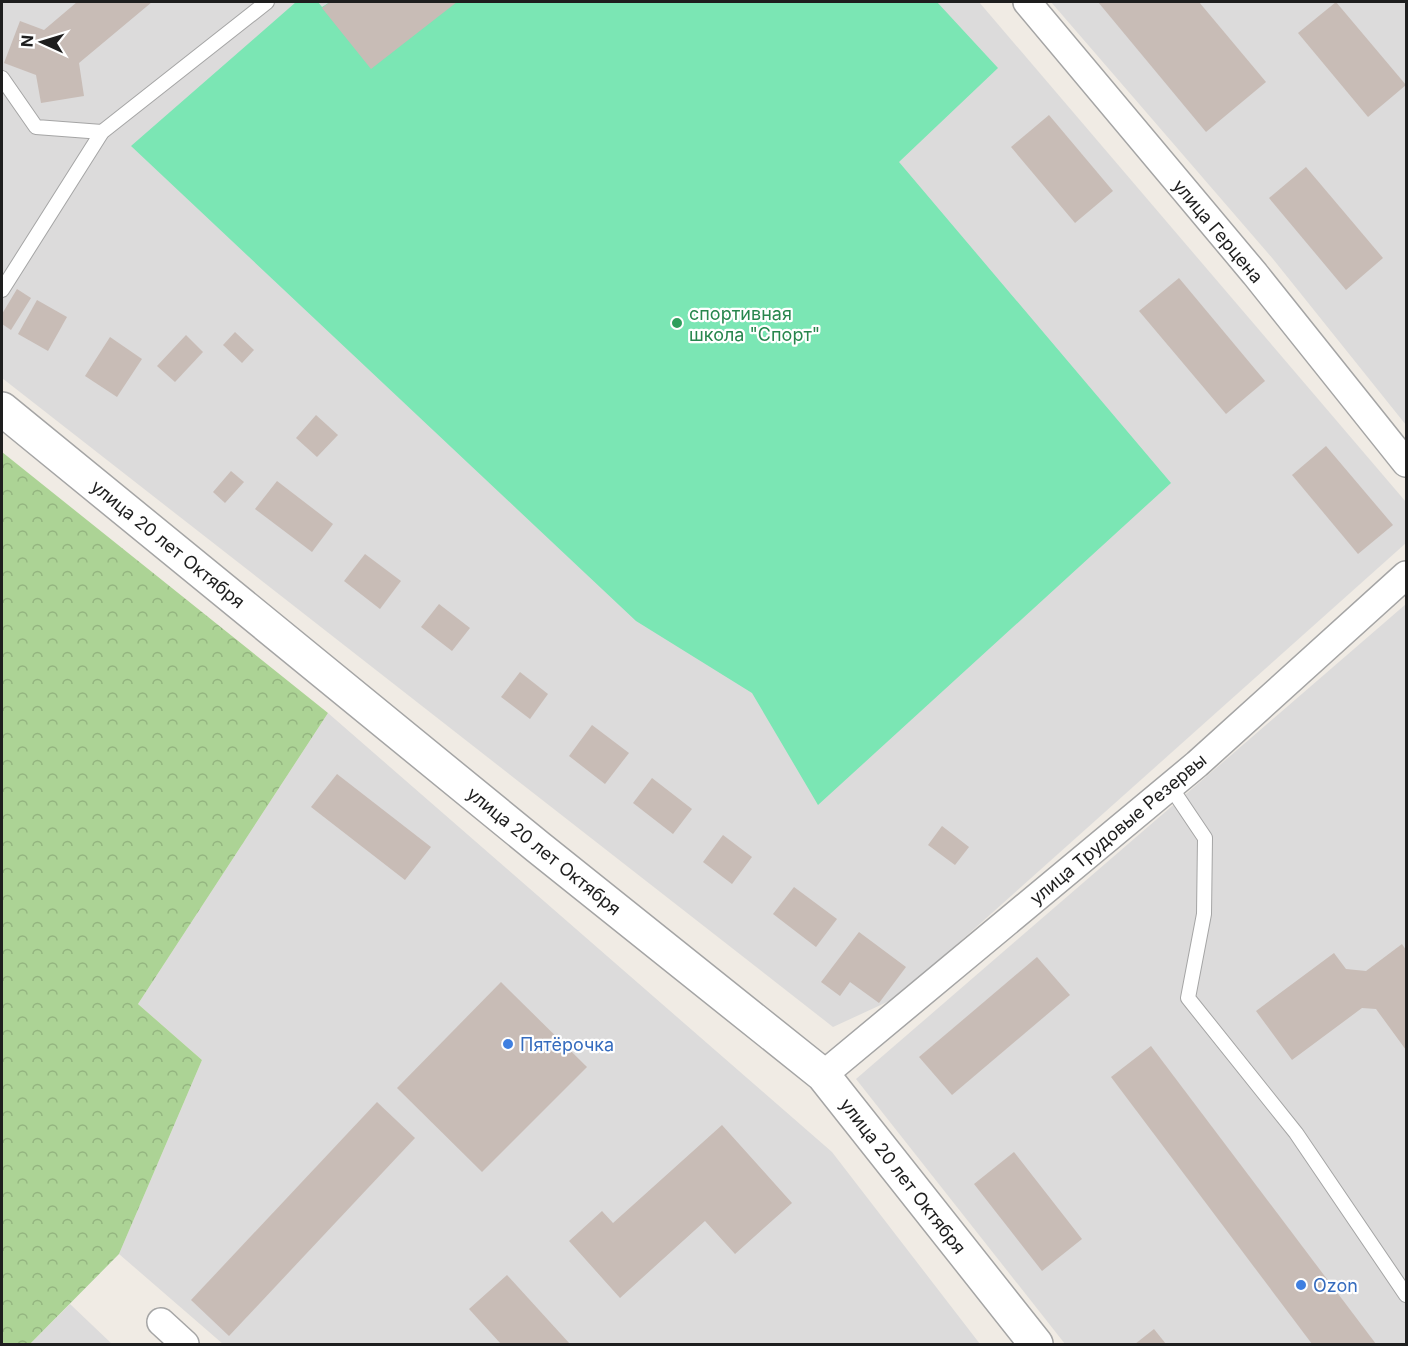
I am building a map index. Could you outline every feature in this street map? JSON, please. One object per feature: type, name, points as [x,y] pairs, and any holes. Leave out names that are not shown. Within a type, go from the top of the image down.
[{"type":"street","name":"улица Герцена","points":[[1027,2],[1255,274],[1407,463]]},
{"type":"street","name":"улица 20 лет Октября","points":[[2,409],[528,839],[823,1075],[1036,1344]]},
{"type":"street","name":"улица Трудовые Резервы","points":[[823,1075],[1170,786],[1407,575]]},
{"type":"street","points":[[161,1322],[186,1344]]},
{"type":"lane","points":[[2,290],[102,132],[267,2]]},
{"type":"lane","points":[[2,78],[36,127],[102,132]]},
{"type":"lane","points":[[1170,786],[1205,838],[1204,914],[1188,998],[1296,1133],[1407,1295]]},
{"type":"shaded area","points":[[2,2],[979,2],[1406,502],[1406,543],[898,997],[833,1027],[2,378]]},
{"type":"shaded area","points":[[1051,2],[1406,2],[1406,425],[1273,259]]},
{"type":"shaded area","points":[[1406,604],[1406,1344],[1065,1344],[856,1079]]},
{"type":"shaded area","points":[[328,713],[832,1152],[980,1344],[223,1344],[119,1254],[202,1060],[138,1004]]},
{"type":"shaded area","points":[[70,1304],[112,1344],[30,1344]]},
{"type":"green space","name":"спортивная школа \"Спорт\"","points":[[296,2],[318,2],[322,7],[330,2],[937,2],[998,68],[899,162],[1171,483],[818,805],[752,693],[636,621],[131,146]]},
{"type":"green space","points":[[2,452],[328,713],[138,1004],[202,1060],[119,1254],[30,1344],[2,1344]]},
{"type":"building","points":[[77,2],[152,2],[79,63],[84,96],[41,103],[36,75],[4,63],[20,21],[44,30]]},
{"type":"building","points":[[330,2],[457,2],[371,69],[322,8]]},
{"type":"building","points":[[1098,2],[1199,2],[1266,82],[1206,132]]},
{"type":"building","points":[[1336,2],[1406,85],[1368,117],[1298,33]]},
{"type":"building","points":[[1049,115],[1113,191],[1075,223],[1011,147]]},
{"type":"building","points":[[1306,167],[1383,258],[1346,290],[1269,198]]},
{"type":"building","points":[[1179,278],[1265,381],[1226,414],[1139,311]]},
{"type":"building","points":[[17,289],[31,298],[11,330],[2,324],[2,314]]},
{"type":"building","points":[[37,300],[67,317],[48,351],[18,334]]},
{"type":"building","points":[[235,332],[254,350],[242,363],[223,345]]},
{"type":"building","points":[[186,335],[203,352],[175,382],[157,366]]},
{"type":"building","points":[[110,337],[142,359],[117,397],[85,376]]},
{"type":"building","points":[[316,415],[338,435],[317,457],[296,438]]},
{"type":"building","points":[[1326,446],[1393,525],[1358,554],[1292,475]]},
{"type":"building","points":[[231,471],[244,482],[225,503],[213,492]]},
{"type":"building","points":[[277,481],[333,524],[312,552],[255,509]]},
{"type":"building","points":[[365,554],[401,581],[380,609],[344,581]]},
{"type":"building","points":[[439,604],[470,628],[452,651],[421,627]]},
{"type":"building","points":[[520,672],[548,694],[530,719],[501,697]]},
{"type":"building","points":[[592,725],[629,753],[605,784],[569,756]]},
{"type":"building","points":[[337,774],[431,847],[405,880],[311,807]]},
{"type":"building","points":[[652,778],[692,809],[673,834],[633,803]]},
{"type":"building","points":[[942,826],[969,847],[955,865],[928,845]]},
{"type":"building","points":[[723,835],[752,857],[732,884],[703,862]]},
{"type":"building","points":[[794,887],[837,919],[816,947],[773,914]]},
{"type":"building","points":[[859,932],[906,967],[879,1003],[850,982],[840,996],[821,982]]},
{"type":"building","points":[[1402,944],[1406,950],[1406,1050],[1376,1009],[1362,1008],[1292,1060],[1256,1011],[1334,953],[1346,969],[1366,971]]},
{"type":"building","points":[[1037,957],[1070,995],[952,1095],[919,1057]]},
{"type":"building","points":[[501,982],[587,1067],[482,1172],[397,1088]]},
{"type":"building","points":[[1151,1046],[1376,1344],[1312,1344],[1111,1077]]},
{"type":"building","points":[[377,1102],[415,1138],[229,1336],[191,1300]]},
{"type":"building","points":[[722,1125],[792,1203],[735,1254],[705,1221],[620,1298],[569,1241],[602,1211],[613,1223]]},
{"type":"building","points":[[1014,1152],[1082,1239],[1042,1271],[974,1184]]},
{"type":"building","points":[[507,1275],[570,1344],[501,1344],[469,1309]]},
{"type":"building","points":[[1154,1329],[1166,1344],[1135,1344]]},
{"type":"place","name":"спортивная школа \"Спорт\"","points":[[677,323]]},
{"type":"place","name":"Пятёрочка","points":[[508,1044]]},
{"type":"place","name":"Ozon","points":[[1301,1285]]}]
